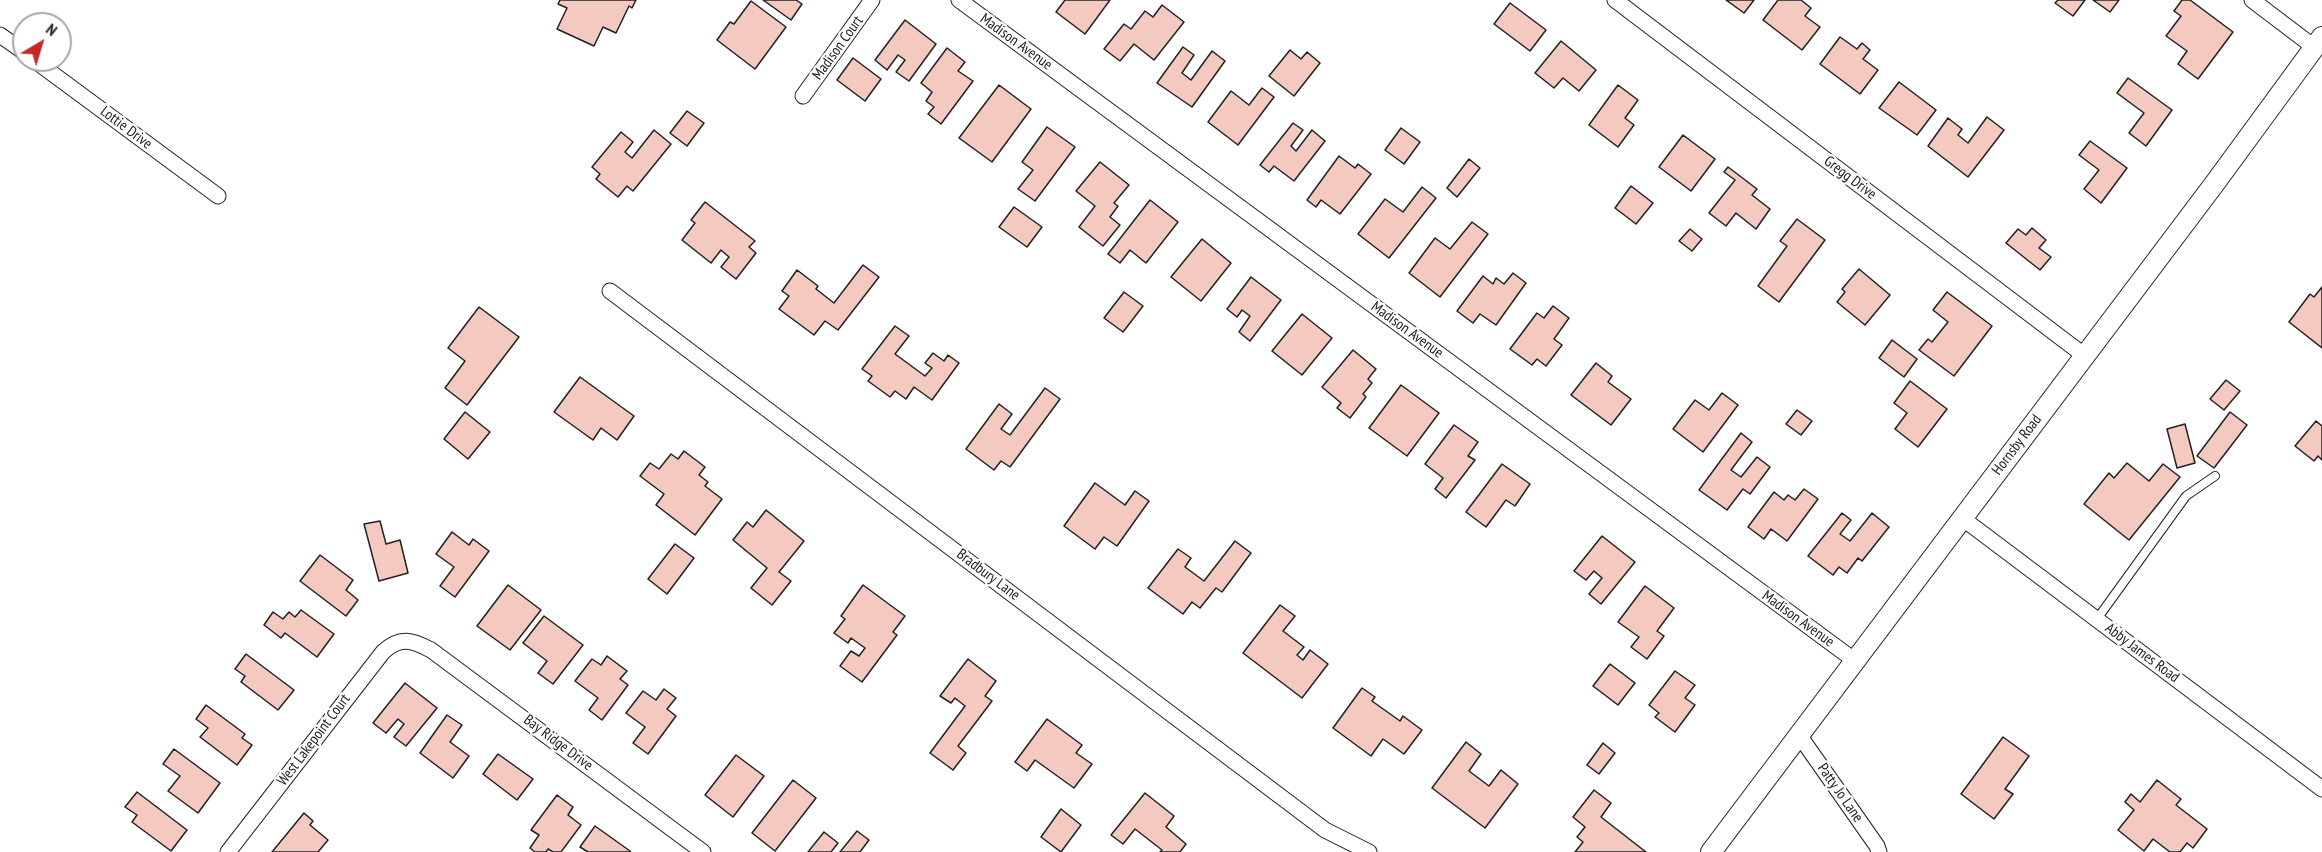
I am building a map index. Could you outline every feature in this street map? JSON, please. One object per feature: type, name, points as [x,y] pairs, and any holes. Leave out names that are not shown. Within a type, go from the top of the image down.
[{"type":"street","name":"Madison Court","points":[[803,96],[872,0]]},
{"type":"street","name":"Madison Avenue","points":[[959,0],[1854,660]]},
{"type":"street","name":"Gregg Drive","points":[[1615,0],[2085,356]]},
{"type":"street","points":[[2252,0],[2318,42]]},
{"type":"street","name":"Hornsby Road","points":[[1711,852],[2085,356],[2318,42]]},
{"type":"street","name":"Lottie Drive","points":[[50,72],[218,196]]},
{"type":"street","name":"Bradbury Lane","points":[[610,291],[1325,830],[1369,852]]},
{"type":"street","name":"Abby James Road","points":[[1962,518],[2322,789]]},
{"type":"street","name":"West Lakepoint Court","points":[[228,852],[383,652],[391,644],[409,640]]},
{"type":"street","name":"Bay Ridge Drive","points":[[409,640],[431,650],[457,668],[703,852]]},
{"type":"street","name":"Patty Jo Lane","points":[[1799,735],[1879,852]]},
{"type":"lane","points":[[2097,619],[2186,496],[2215,476]]},
{"type":"building","points":[[560,0],[636,0],[632,8],[629,6],[616,33],[603,27],[594,46],[557,29],[567,8],[558,4]]},
{"type":"building","points":[[763,0],[796,0],[802,4],[791,20]]},
{"type":"building","points":[[1065,0],[1110,0],[1085,34],[1056,12]]},
{"type":"building","points":[[1726,0],[1754,0],[1744,13]]},
{"type":"building","points":[[1778,0],[1801,0],[1811,8],[1805,16],[1820,27],[1802,50],[1763,20]]},
{"type":"building","points":[[2058,0],[2085,0],[2073,16],[2055,3]]},
{"type":"building","points":[[2093,0],[2119,0],[2110,12]]},
{"type":"building","points":[[2182,0],[2190,0],[2233,32],[2198,79],[2178,64],[2187,51],[2166,36],[2181,16],[2174,11]]},
{"type":"building","points":[[751,1],[786,27],[755,69],[717,40],[730,22],[734,24]]},
{"type":"building","points":[[1510,3],[1546,30],[1530,51],[1494,24]]},
{"type":"building","points":[[1162,5],[1184,22],[1154,60],[1134,44],[1120,61],[1104,49],[1124,24],[1131,29],[1145,11],[1153,17]]},
{"type":"building","points":[[905,20],[936,44],[909,81],[896,72],[905,60],[898,55],[887,70],[875,60]]},
{"type":"building","points":[[1840,37],[1857,49],[1862,43],[1870,50],[1863,59],[1878,70],[1860,94],[1820,64]]},
{"type":"building","points":[[1561,41],[1596,70],[1579,91],[1563,78],[1554,88],[1535,73]]},
{"type":"building","points":[[1183,47],[1194,55],[1182,73],[1191,80],[1212,51],[1225,61],[1192,107],[1157,83]]},
{"type":"building","points":[[947,48],[965,62],[958,71],[973,81],[941,124],[928,114],[934,107],[926,101],[932,92],[921,83]]},
{"type":"building","points":[[1290,50],[1301,59],[1307,52],[1320,63],[1294,96],[1269,76]]},
{"type":"building","points":[[853,58],[881,79],[865,101],[837,80]]},
{"type":"building","points":[[2128,78],[2172,110],[2146,146],[2129,133],[2144,113],[2117,93]]},
{"type":"building","points":[[1899,82],[1936,110],[1917,135],[1879,108]]},
{"type":"building","points":[[999,85],[1031,109],[992,162],[959,138]]},
{"type":"building","points":[[1618,85],[1638,100],[1625,118],[1634,125],[1618,147],[1589,125]]},
{"type":"building","points":[[1262,88],[1274,97],[1238,145],[1208,122],[1231,91],[1249,105]]},
{"type":"building","points":[[687,111],[704,123],[687,146],[670,133]]},
{"type":"building","points":[[1987,117],[2004,130],[1968,177],[1928,146],[1948,118],[1962,129],[1958,135],[1968,143]]},
{"type":"building","points":[[1293,123],[1303,130],[1291,146],[1296,151],[1312,130],[1325,141],[1294,181],[1274,166],[1269,172],[1260,165]]},
{"type":"building","points":[[1047,127],[1075,147],[1035,201],[1018,189],[1033,170],[1022,162]]},
{"type":"building","points":[[1401,128],[1420,142],[1404,164],[1385,150]]},
{"type":"building","points":[[654,130],[671,144],[633,191],[627,186],[618,197],[596,179],[600,174],[592,167],[621,132],[633,142],[625,152],[632,158]]},
{"type":"building","points":[[1683,135],[1715,159],[1691,191],[1659,167]]},
{"type":"building","points":[[2090,141],[2127,168],[2101,203],[2084,189],[2099,170],[2079,155]]},
{"type":"building","points":[[1339,156],[1355,168],[1358,164],[1371,174],[1340,214],[1321,200],[1316,207],[1307,200]]},
{"type":"building","points":[[1469,159],[1480,168],[1457,197],[1447,188]]},
{"type":"building","points":[[1100,162],[1129,185],[1114,203],[1118,206],[1110,217],[1120,225],[1103,246],[1079,227],[1095,206],[1076,191]]},
{"type":"building","points":[[1728,167],[1757,189],[1752,195],[1770,209],[1756,229],[1736,213],[1726,226],[1709,213],[1735,180],[1724,172]]},
{"type":"building","points":[[1631,186],[1653,203],[1636,224],[1615,208]]},
{"type":"building","points":[[1422,187],[1436,198],[1389,258],[1358,234],[1385,199],[1403,212]]},
{"type":"building","points":[[1150,200],[1178,222],[1146,263],[1130,250],[1120,263],[1108,254]]},
{"type":"building","points":[[705,202],[755,241],[749,247],[756,253],[736,279],[721,267],[729,257],[721,250],[711,263],[682,240],[695,223],[691,220]]},
{"type":"building","points":[[1014,207],[1042,227],[1027,247],[999,227]]},
{"type":"building","points":[[1797,219],[1825,240],[1779,302],[1758,286],[1787,246],[1780,241]]},
{"type":"building","points":[[1472,222],[1488,234],[1440,297],[1409,273],[1435,238],[1450,249]]},
{"type":"building","points":[[2032,228],[2046,240],[2039,248],[2051,257],[2040,270],[2006,243],[2018,229],[2026,235]]},
{"type":"building","points":[[1690,229],[1702,239],[1692,251],[1679,241]]},
{"type":"building","points":[[1202,239],[1231,263],[1201,301],[1171,277]]},
{"type":"building","points":[[863,265],[879,277],[838,330],[825,321],[814,335],[779,309],[789,296],[782,291],[797,270],[818,286],[816,289],[834,303]]},
{"type":"building","points":[[1859,269],[1890,295],[1865,325],[1837,302],[1845,292],[1842,289]]},
{"type":"building","points":[[1513,273],[1526,283],[1496,325],[1480,314],[1473,323],[1457,311],[1483,276],[1493,284],[1496,278],[1504,284]]},
{"type":"building","points":[[1251,277],[1281,300],[1250,341],[1239,332],[1250,316],[1242,310],[1237,317],[1227,309]]},
{"type":"building","points":[[2322,287],[2322,348],[2289,322],[2310,294],[2314,297]]},
{"type":"building","points":[[1124,292],[1143,306],[1123,332],[1104,318]]},
{"type":"building","points":[[1947,292],[1992,326],[1954,376],[1919,350],[1928,339],[1932,342],[1948,322],[1933,310]]},
{"type":"building","points":[[1553,306],[1569,318],[1554,339],[1562,345],[1546,366],[1537,359],[1532,365],[1510,349],[1537,313],[1544,318]]},
{"type":"building","points":[[479,307],[519,337],[467,405],[445,388],[465,361],[448,348]]},
{"type":"building","points":[[1302,314],[1332,338],[1302,375],[1272,351]]},
{"type":"building","points":[[895,326],[909,336],[895,354],[925,376],[932,368],[925,363],[933,353],[944,361],[948,355],[959,363],[932,400],[914,387],[906,399],[895,391],[890,397],[868,381],[872,376],[862,369]]},
{"type":"building","points":[[1892,340],[1917,359],[1904,377],[1879,358]]},
{"type":"building","points":[[1353,350],[1376,369],[1368,379],[1372,383],[1363,394],[1366,397],[1350,418],[1337,408],[1341,403],[1322,387]]},
{"type":"building","points":[[1596,363],[1612,376],[1608,382],[1631,399],[1611,425],[1571,395]]},
{"type":"building","points":[[580,377],[634,416],[617,440],[601,428],[593,440],[554,412]]},
{"type":"building","points":[[2226,380],[2240,391],[2224,410],[2210,399]]},
{"type":"building","points":[[1910,381],[1947,409],[1918,447],[1895,429],[1907,413],[1894,403]]},
{"type":"building","points":[[1401,385],[1439,413],[1407,456],[1369,428]]},
{"type":"building","points":[[1045,388],[1060,399],[1010,467],[1001,461],[994,470],[966,449],[999,404],[1012,414],[1001,429],[1010,435]]},
{"type":"building","points":[[1722,393],[1738,405],[1703,452],[1673,429],[1695,400],[1709,410]]},
{"type":"building","points":[[1797,410],[1812,421],[1801,435],[1786,424]]},
{"type":"building","points":[[465,412],[490,432],[468,459],[444,439]]},
{"type":"building","points":[[2230,412],[2247,425],[2214,468],[2197,456]]},
{"type":"building","points":[[2316,421],[2322,426],[2322,460],[2318,456],[2314,461],[2295,446]]},
{"type":"building","points":[[2185,424],[2195,463],[2177,468],[2167,429]]},
{"type":"building","points":[[1454,425],[1478,442],[1468,456],[1475,460],[1446,498],[1435,489],[1443,478],[1425,464]]},
{"type":"building","points":[[1741,433],[1752,442],[1731,470],[1741,477],[1757,457],[1770,467],[1750,494],[1743,489],[1727,510],[1699,490]]},
{"type":"building","points":[[684,451],[705,467],[699,475],[708,482],[705,486],[722,499],[695,535],[656,505],[664,494],[640,476],[650,463],[659,469],[671,454],[678,459]]},
{"type":"building","points":[[2127,463],[2149,481],[2163,464],[2180,477],[2129,540],[2084,504],[2109,473],[2114,478]]},
{"type":"building","points":[[1502,464],[1530,484],[1515,506],[1506,500],[1486,527],[1466,512]]},
{"type":"building","points":[[1095,483],[1125,505],[1135,491],[1149,501],[1117,546],[1104,537],[1095,549],[1064,526]]},
{"type":"building","points":[[1804,489],[1818,499],[1787,541],[1771,529],[1764,539],[1748,527],[1774,492],[1784,500],[1788,495],[1795,500]]},
{"type":"building","points":[[766,510],[804,541],[779,572],[791,581],[772,605],[751,588],[767,568],[733,540],[747,522],[753,527]]},
{"type":"building","points":[[1842,513],[1851,520],[1840,534],[1850,541],[1872,513],[1889,527],[1862,561],[1858,558],[1847,573],[1839,567],[1833,575],[1808,556]]},
{"type":"building","points":[[380,521],[386,544],[400,540],[408,573],[379,581],[364,524]]},
{"type":"building","points":[[452,532],[469,545],[473,539],[489,551],[455,597],[440,586],[454,567],[436,554]]},
{"type":"building","points":[[1602,536],[1635,562],[1601,604],[1589,594],[1602,578],[1594,571],[1586,580],[1574,571]]},
{"type":"building","points":[[1235,541],[1251,553],[1222,592],[1216,588],[1200,608],[1192,602],[1183,614],[1148,588],[1178,549],[1191,558],[1185,567],[1204,581]]},
{"type":"building","points":[[675,544],[694,558],[667,594],[648,579]]},
{"type":"building","points":[[320,555],[353,580],[346,590],[358,600],[346,616],[300,581]]},
{"type":"building","points":[[508,585],[541,610],[510,650],[477,626]]},
{"type":"building","points":[[863,585],[905,616],[893,632],[897,635],[862,682],[840,666],[851,651],[859,656],[865,648],[851,638],[848,643],[834,633],[845,619],[841,616]]},
{"type":"building","points":[[1645,586],[1674,608],[1657,631],[1664,636],[1647,659],[1631,647],[1639,637],[1618,622]]},
{"type":"building","points":[[1280,605],[1295,616],[1283,631],[1304,647],[1297,655],[1303,660],[1310,650],[1328,664],[1302,698],[1243,653]]},
{"type":"building","points":[[301,610],[334,634],[317,657],[285,633],[281,638],[264,625],[273,612],[283,619],[289,612],[295,617]]},
{"type":"building","points":[[544,616],[583,645],[553,684],[538,673],[547,661],[523,643]]},
{"type":"building","points":[[246,654],[294,690],[278,710],[241,682],[245,676],[235,669]]},
{"type":"building","points":[[607,656],[627,671],[620,679],[628,685],[602,720],[589,710],[598,698],[575,681],[592,659],[601,665]]},
{"type":"building","points":[[968,659],[996,681],[985,696],[992,701],[958,746],[966,753],[953,770],[930,753],[965,706],[955,698],[951,703],[940,696]]},
{"type":"building","points":[[1610,664],[1635,683],[1618,705],[1593,686]]},
{"type":"building","points":[[1675,671],[1695,685],[1685,698],[1695,705],[1675,732],[1655,717],[1659,713],[1649,705]]},
{"type":"building","points":[[405,683],[437,708],[406,746],[394,737],[404,724],[398,719],[386,733],[373,723]]},
{"type":"building","points":[[1362,688],[1375,697],[1372,701],[1400,721],[1403,716],[1422,730],[1404,754],[1383,739],[1371,756],[1333,728]]},
{"type":"building","points":[[664,689],[676,698],[667,709],[676,716],[648,754],[633,743],[645,727],[626,713],[643,691],[656,700]]},
{"type":"building","points":[[206,705],[245,734],[242,738],[252,745],[237,765],[200,737],[208,728],[196,719]]},
{"type":"building","points":[[447,715],[462,725],[450,742],[469,756],[453,778],[420,753]]},
{"type":"building","points":[[1047,719],[1082,745],[1076,753],[1092,764],[1074,788],[1035,760],[1027,771],[1015,762]]},
{"type":"building","points":[[2003,737],[2029,756],[2005,789],[2013,794],[1994,819],[1961,794]]},
{"type":"building","points":[[1466,742],[1481,754],[1469,771],[1489,786],[1501,770],[1518,784],[1485,828],[1432,788]]},
{"type":"building","points":[[1603,743],[1615,753],[1599,774],[1587,765]]},
{"type":"building","points":[[174,749],[220,783],[198,813],[168,791],[180,776],[163,764]]},
{"type":"building","points":[[498,754],[533,779],[517,800],[483,774]]},
{"type":"building","points":[[736,755],[764,776],[733,817],[705,795]]},
{"type":"building","points":[[793,780],[816,798],[775,851],[752,833]]},
{"type":"building","points":[[2157,780],[2181,799],[2176,805],[2207,829],[2193,848],[2187,843],[2180,852],[2170,852],[2153,839],[2144,851],[2118,830],[2134,810],[2125,802],[2131,794],[2140,802]]},
{"type":"building","points":[[1594,790],[1611,803],[1601,817],[1646,852],[1575,852],[1583,842],[1577,837],[1585,827],[1573,817]]},
{"type":"building","points":[[137,792],[187,830],[171,851],[132,822],[137,815],[125,807]]},
{"type":"building","points":[[1145,793],[1174,816],[1166,827],[1186,844],[1180,852],[1160,852],[1162,850],[1135,829],[1123,844],[1111,835]]},
{"type":"building","points":[[557,795],[573,807],[568,815],[581,825],[561,852],[548,849],[546,852],[535,852],[530,848],[539,835],[531,830]]},
{"type":"building","points":[[1061,809],[1081,825],[1061,852],[1041,837]]},
{"type":"building","points":[[304,813],[313,821],[310,825],[328,840],[318,852],[272,852]]},
{"type":"building","points":[[595,826],[630,852],[588,852],[580,847]]},
{"type":"building","points":[[857,831],[869,840],[860,852],[840,852]]},
{"type":"building","points":[[824,832],[838,843],[831,852],[808,852]]}]
